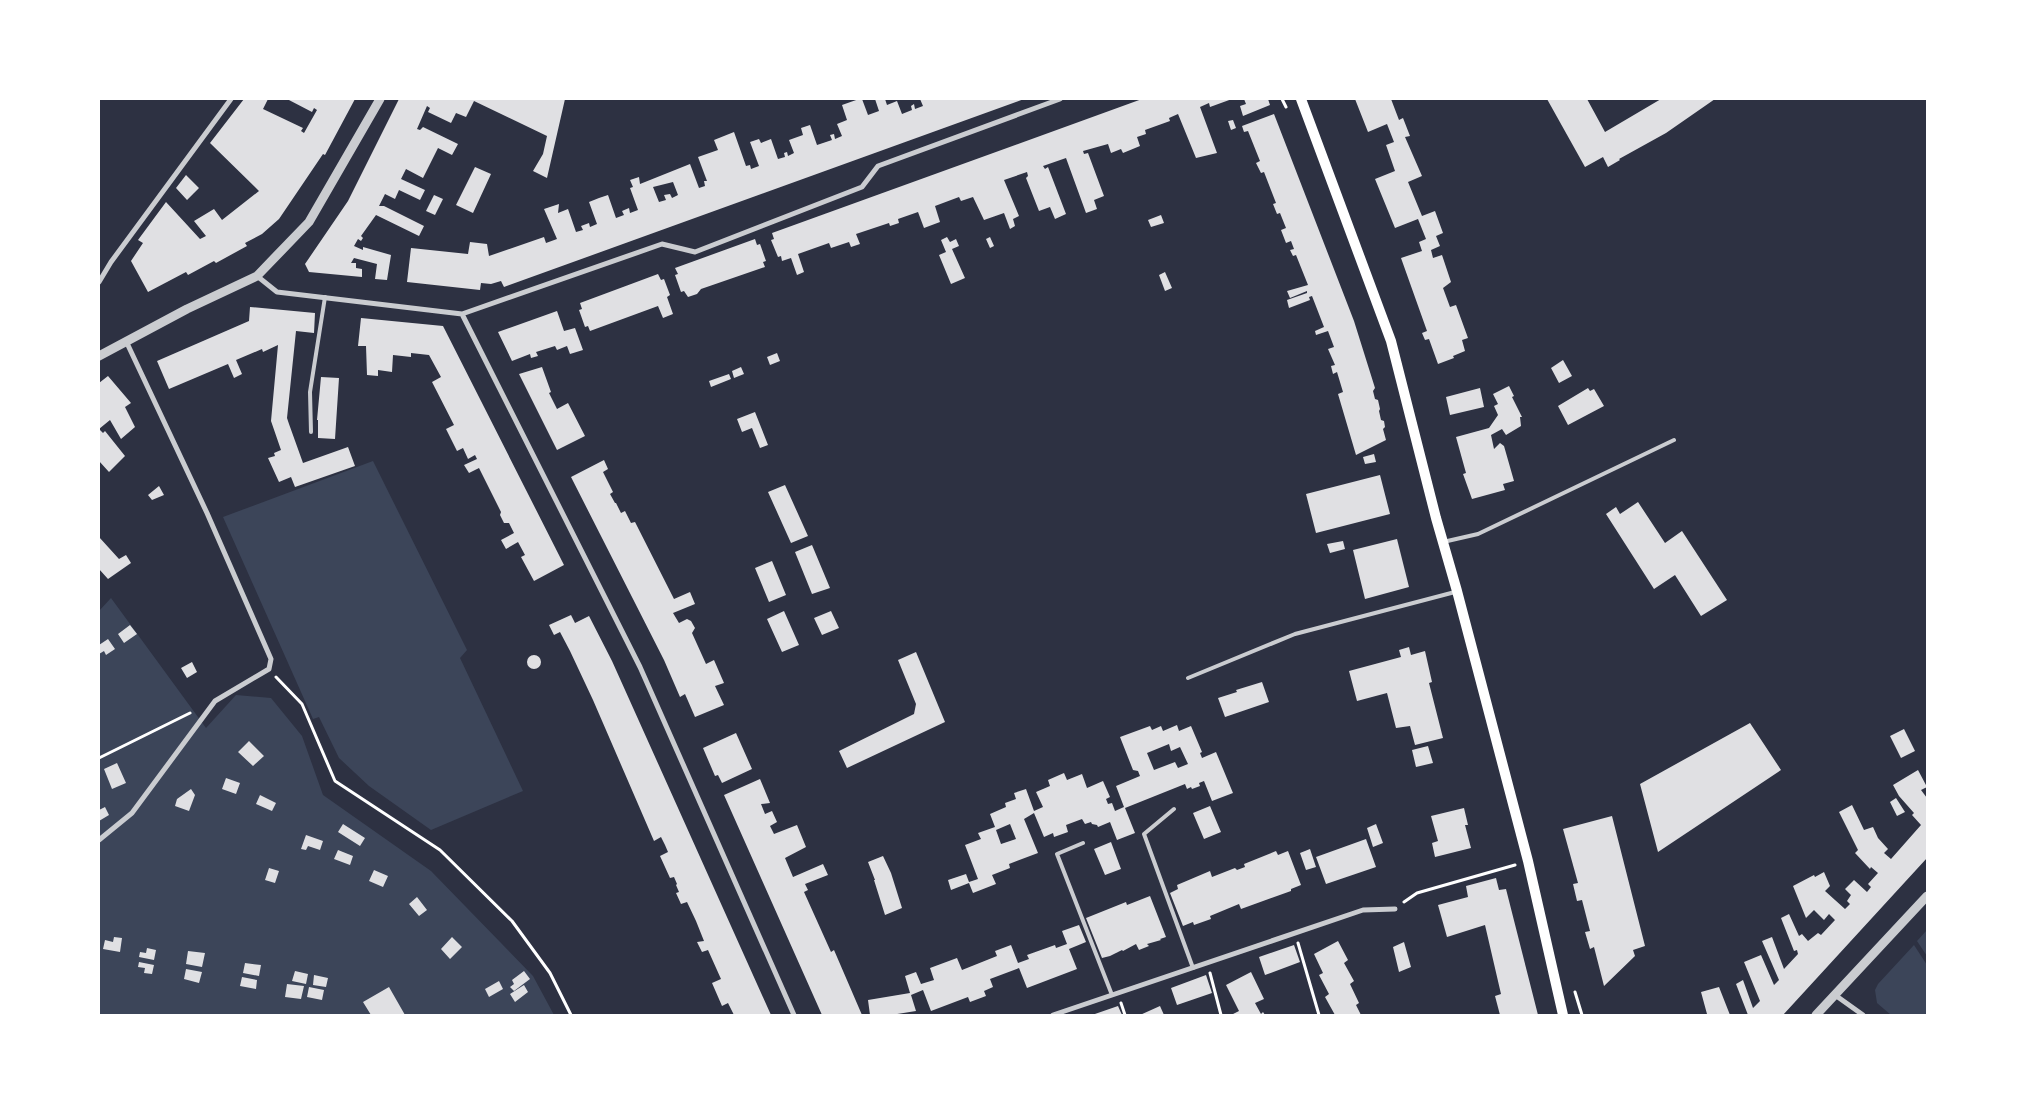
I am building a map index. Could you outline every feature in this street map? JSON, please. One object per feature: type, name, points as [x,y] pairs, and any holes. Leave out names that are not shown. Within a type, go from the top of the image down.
[{"type":"main road","points":[[1301,99],[1391,341],[1528,861],[1564,1015]]},
{"type":"street","points":[[99,282],[111,262],[231,99]]},
{"type":"street","points":[[99,356],[257,276],[310,222],[380,99]]},
{"type":"street","points":[[257,276],[277,292],[462,314],[662,244],[695,252],[862,186],[878,166],[1060,99]]},
{"type":"street","points":[[462,314],[640,668],[794,1015]]},
{"type":"street","points":[[99,840],[132,813],[215,701],[269,670],[271,659],[207,513],[126,341]]},
{"type":"street","points":[[1816,1015],[1927,896]]},
{"type":"street","points":[[1053,1015],[1363,910],[1395,909]]},
{"type":"street","points":[[1834,995],[1863,1015]]},
{"type":"lane","points":[[311,432],[310,392],[325,297]]},
{"type":"lane","points":[[1443,542],[1478,534],[1674,440]]},
{"type":"lane","points":[[1188,678],[1295,634],[1457,591]]},
{"type":"lane","points":[[1174,809],[1144,834],[1193,968]]},
{"type":"lane","points":[[1083,843],[1056,854],[1112,995]]},
{"type":"path","points":[[269,670],[302,704],[335,781],[440,850],[512,921],[550,972],[571,1015]]},
{"type":"path","points":[[99,758],[215,701]]},
{"type":"path","points":[[1395,909],[1417,893],[1528,861]]},
{"type":"path","points":[[1295,933],[1319,1015]]},
{"type":"path","points":[[1207,963],[1221,1015]]},
{"type":"shaded area","points":[[373,461],[467,650],[460,658],[523,791],[431,830],[369,786],[339,758],[319,717],[313,719],[223,517]]},
{"type":"shaded area","points":[[111,598],[206,728],[236,695],[271,698],[302,736],[323,795],[431,871],[533,976],[554,1015],[99,1015],[99,611]]},
{"type":"shaded area","points":[[1927,930],[1927,956],[1917,941]]},
{"type":"shaded area","points":[[1914,945],[1927,965],[1927,1015],[1891,1015],[1877,1003],[1875,990],[1878,984]]},
{"type":"building","points":[[244,99],[268,99],[263,109],[303,128],[301,131],[304,133],[317,110],[314,108],[312,112],[287,99],[355,99],[325,155],[323,154],[279,219],[262,234],[245,243],[247,246],[216,263],[214,261],[188,275],[186,272],[148,292],[131,261],[143,243],[138,240],[166,202],[200,239],[206,236],[194,221],[214,209],[222,220],[259,191],[210,143]]},
{"type":"building","points":[[399,99],[565,99],[547,178],[533,171],[543,154],[547,136],[474,101],[466,117],[456,113],[451,123],[428,112],[430,108],[427,106],[417,129],[420,130],[423,127],[458,144],[452,155],[438,148],[423,178],[406,169],[401,179],[425,190],[420,200],[399,190],[395,199],[385,194],[379,206],[384,206],[424,226],[419,236],[376,215],[361,236],[363,238],[361,241],[358,239],[354,246],[363,250],[363,247],[391,255],[387,280],[375,279],[377,264],[354,258],[351,263],[356,263],[356,268],[362,269],[362,277],[309,272],[305,264],[348,201]]},
{"type":"building","points":[[862,99],[868,115],[879,111],[875,99],[885,99],[887,105],[897,101],[902,114],[912,110],[911,106],[914,104],[915,109],[923,106],[920,99],[1024,99],[504,287],[501,281],[491,284],[481,283],[480,290],[407,282],[411,248],[468,254],[470,242],[487,244],[489,256],[544,237],[546,243],[557,239],[544,209],[559,204],[558,213],[568,209],[576,232],[583,230],[581,226],[589,223],[590,227],[597,224],[589,202],[599,198],[608,195],[616,218],[624,215],[622,211],[629,208],[630,213],[638,210],[630,188],[633,187],[630,180],[639,177],[640,184],[690,164],[699,188],[705,186],[704,181],[707,181],[698,157],[718,150],[714,140],[734,132],[746,166],[750,165],[751,169],[759,166],[750,142],[759,139],[761,143],[771,139],[778,159],[785,157],[784,153],[787,152],[788,156],[794,153],[789,140],[803,135],[801,128],[810,125],[817,145],[832,140],[830,135],[834,134],[835,139],[842,136],[837,124],[847,120],[842,105]],"holes":[[[673,182],[678,195],[672,198],[670,194],[664,195],[666,200],[659,202],[653,187]]]},
{"type":"building","points":[[1142,99],[1232,99],[1210,107],[1209,103],[1200,107],[1217,153],[1196,158],[1178,114],[1169,118],[1170,121],[1145,130],[1146,134],[1137,137],[1140,146],[1123,153],[1121,149],[1111,153],[1108,144],[1083,151],[1084,154],[1088,153],[1104,196],[1094,200],[1097,209],[1086,213],[1066,158],[1043,166],[1045,169],[1048,167],[1066,214],[1055,219],[1050,207],[1039,211],[1026,178],[1028,176],[1027,172],[1004,180],[1019,216],[1013,219],[1015,226],[1010,229],[1004,213],[984,220],[973,197],[961,201],[959,197],[935,206],[940,222],[924,228],[918,212],[898,219],[899,223],[890,226],[889,223],[856,234],[860,244],[851,247],[849,242],[831,248],[829,243],[798,254],[804,272],[797,275],[791,258],[782,261],[781,256],[778,257],[771,240],[774,239],[772,233]]},
{"type":"building","points":[[1244,99],[1268,99],[1270,105],[1243,116],[1240,106],[1246,104]]},
{"type":"building","points":[[1355,99],[1391,99],[1399,120],[1403,118],[1410,136],[1405,137],[1422,176],[1408,182],[1422,216],[1435,211],[1443,233],[1436,236],[1440,246],[1431,250],[1433,258],[1442,255],[1451,282],[1443,288],[1450,307],[1456,305],[1468,338],[1462,340],[1465,351],[1453,356],[1454,358],[1438,364],[1429,339],[1425,340],[1422,333],[1427,331],[1401,258],[1422,251],[1419,242],[1426,239],[1418,219],[1395,228],[1375,179],[1395,171],[1386,145],[1394,142],[1387,124],[1368,132]]},
{"type":"building","points":[[1547,99],[1587,99],[1605,132],[1661,99],[1715,99],[1666,133],[1608,167],[1603,157],[1585,167]]},
{"type":"building","points":[[1274,114],[1354,321],[1375,388],[1373,391],[1375,399],[1378,400],[1381,420],[1384,421],[1385,427],[1383,429],[1386,440],[1356,455],[1338,394],[1343,392],[1337,372],[1333,374],[1331,366],[1335,365],[1328,349],[1334,347],[1328,331],[1316,335],[1315,331],[1324,327],[1312,296],[1309,297],[1310,300],[1289,308],[1287,300],[1307,293],[1307,291],[1290,298],[1287,291],[1308,285],[1296,255],[1293,256],[1290,250],[1294,249],[1291,241],[1286,243],[1281,230],[1286,228],[1280,213],[1277,214],[1273,204],[1276,203],[1264,172],[1261,173],[1256,163],[1260,161],[1248,131],[1244,132],[1242,126]]},
{"type":"building","points":[[1233,120],[1236,128],[1231,130],[1228,121]]},
{"type":"building","points":[[475,167],[491,174],[473,213],[456,205]]},
{"type":"building","points":[[186,175],[199,188],[187,200],[176,188]]},
{"type":"building","points":[[434,195],[443,199],[435,215],[426,211]]},
{"type":"building","points":[[1161,215],[1164,223],[1151,227],[1148,220]]},
{"type":"building","points":[[947,237],[950,242],[956,239],[959,246],[952,249],[965,278],[951,284],[939,255],[946,252],[941,240]]},
{"type":"building","points":[[990,237],[994,246],[990,248],[986,239]]},
{"type":"building","points":[[755,239],[757,245],[760,244],[766,261],[763,262],[765,267],[701,289],[697,294],[688,297],[684,291],[681,292],[675,275],[678,274],[675,268]]},
{"type":"building","points":[[1165,272],[1172,288],[1165,291],[1159,275]]},
{"type":"building","points":[[658,274],[661,280],[664,279],[670,295],[667,297],[673,314],[663,318],[658,306],[590,331],[588,326],[585,327],[579,310],[582,309],[580,303]]},
{"type":"building","points":[[250,307],[315,313],[314,333],[296,331],[287,418],[303,463],[348,447],[355,466],[295,487],[291,477],[279,482],[268,458],[275,456],[274,453],[281,450],[271,421],[278,345],[263,352],[262,349],[236,360],[242,374],[234,378],[228,364],[169,389],[157,361],[249,321]]},
{"type":"building","points":[[557,311],[564,331],[575,328],[583,350],[570,354],[567,346],[557,350],[555,346],[536,352],[538,356],[531,358],[530,354],[512,361],[498,332]]},
{"type":"building","points":[[361,318],[443,326],[564,565],[534,581],[521,557],[525,555],[518,542],[506,549],[501,540],[514,533],[509,523],[504,523],[500,515],[501,512],[479,468],[469,473],[464,465],[477,459],[475,455],[468,459],[463,448],[457,451],[446,429],[454,425],[432,382],[441,377],[429,355],[411,353],[411,357],[393,355],[392,372],[378,370],[378,376],[367,375],[366,346],[358,346]]},
{"type":"building","points":[[777,353],[780,361],[770,365],[767,357]]},
{"type":"building","points":[[1563,360],[1572,376],[1559,383],[1551,368]]},
{"type":"building","points":[[542,367],[551,392],[549,393],[557,409],[568,403],[585,436],[557,450],[519,374]]},
{"type":"building","points":[[741,367],[744,374],[734,378],[732,371]]},
{"type":"building","points":[[729,374],[731,379],[711,387],[709,381]]},
{"type":"building","points":[[108,376],[131,403],[125,407],[135,427],[121,439],[110,420],[99,429],[99,383]]},
{"type":"building","points":[[321,377],[339,378],[335,439],[318,438],[317,420]]},
{"type":"building","points":[[1509,386],[1522,417],[1520,417],[1521,426],[1506,435],[1502,429],[1491,435],[1494,449],[1500,443],[1504,446],[1514,481],[1503,484],[1505,490],[1472,499],[1463,474],[1466,473],[1456,437],[1489,428],[1498,415],[1494,406],[1498,404],[1493,394]]},
{"type":"building","points":[[1480,388],[1484,407],[1450,415],[1446,397]]},
{"type":"building","points":[[1588,388],[1590,391],[1594,389],[1604,406],[1568,425],[1558,406]]},
{"type":"building","points":[[755,412],[768,445],[760,448],[752,428],[742,432],[737,419]]},
{"type":"building","points":[[99,429],[103,433],[105,431],[125,456],[109,472],[99,461]]},
{"type":"building","points":[[1374,454],[1376,462],[1365,464],[1363,457]]},
{"type":"building","points":[[604,460],[608,469],[603,472],[613,492],[610,494],[621,513],[625,511],[631,523],[635,522],[674,599],[690,592],[695,604],[673,613],[679,623],[687,619],[691,621],[695,628],[692,633],[706,664],[714,660],[724,683],[715,686],[724,705],[695,717],[685,694],[680,697],[664,660],[571,477]]},
{"type":"building","points":[[1380,475],[1390,514],[1316,533],[1306,494]]},
{"type":"building","points":[[785,485],[808,536],[791,543],[768,492]]},
{"type":"building","points":[[159,486],[164,495],[152,500],[148,495]]},
{"type":"building","points":[[1638,502],[1665,543],[1682,531],[1727,600],[1701,616],[1675,575],[1654,589],[1606,514],[1616,507],[1620,514]]},
{"type":"building","points":[[99,537],[119,559],[126,555],[131,563],[108,579],[99,569]]},
{"type":"building","points":[[1397,539],[1409,587],[1365,599],[1353,550]]},
{"type":"building","points":[[1343,541],[1345,549],[1330,553],[1327,544]]},
{"type":"building","points":[[812,545],[830,588],[812,594],[795,552]]},
{"type":"building","points":[[772,561],[786,595],[769,602],[755,568]]},
{"type":"building","points":[[784,611],[799,645],[782,652],[767,619]]},
{"type":"building","points":[[831,611],[839,628],[822,635],[814,618]]},
{"type":"building","points":[[571,615],[575,623],[589,616],[612,661],[771,1015],[734,1015],[728,1003],[722,1006],[712,983],[721,979],[708,950],[702,952],[697,942],[704,941],[696,921],[687,902],[681,904],[676,893],[679,892],[674,877],[670,878],[660,856],[668,852],[665,845],[661,837],[654,841],[570,651],[560,632],[554,635],[549,625]]},
{"type":"building","points":[[130,625],[137,634],[124,643],[118,634]]},
{"type":"building","points":[[108,639],[115,649],[106,655],[104,651],[99,654],[99,645]]},
{"type":"building","points":[[1409,647],[1411,655],[1425,651],[1432,682],[1429,683],[1443,738],[1415,745],[1410,726],[1396,728],[1387,693],[1357,701],[1349,671],[1401,657],[1399,650]]},
{"type":"building","points":[[916,652],[945,722],[847,768],[839,751],[914,714],[916,704],[898,660]]},
{"type":"building","points":[[531,655],[537,655],[541,662],[537,669],[531,669],[527,665],[527,659]]},
{"type":"building","points":[[192,662],[197,672],[187,678],[181,668]]},
{"type":"building","points":[[1262,682],[1269,702],[1225,717],[1218,698]]},
{"type":"building","points":[[1750,723],[1781,770],[1658,852],[1640,784]]},
{"type":"building","points":[[1177,725],[1179,731],[1191,726],[1202,752],[1200,753],[1202,758],[1216,752],[1233,793],[1212,801],[1204,781],[1199,783],[1200,786],[1192,789],[1191,787],[1187,789],[1185,784],[1125,808],[1135,833],[1117,840],[1110,822],[1098,827],[1091,822],[1085,824],[1082,819],[1066,825],[1068,832],[1054,837],[1053,833],[1044,837],[1034,813],[1024,819],[1038,853],[1009,864],[1010,868],[992,875],[996,884],[973,893],[969,883],[951,890],[948,880],[966,874],[969,882],[978,879],[965,845],[981,839],[978,833],[995,827],[990,814],[1006,807],[1005,803],[1016,799],[1014,793],[1026,789],[1034,811],[1043,807],[1036,792],[1050,786],[1048,780],[1064,773],[1067,780],[1082,774],[1087,788],[1103,781],[1110,797],[1106,799],[1108,804],[1112,803],[1115,811],[1124,807],[1116,786],[1140,776],[1138,771],[1133,770],[1120,737],[1150,726],[1152,730],[1161,726],[1163,731]],"holes":[[[1169,744],[1171,751],[1180,747],[1188,764],[1178,768],[1175,762],[1154,770],[1147,753]],[[1010,824],[1016,839],[1001,844],[996,830]]]},
{"type":"building","points":[[1904,729],[1915,751],[1901,758],[1890,736]]},
{"type":"building","points":[[736,733],[752,769],[722,783],[718,775],[715,776],[703,748]]},
{"type":"building","points":[[249,741],[264,756],[253,766],[238,752]]},
{"type":"building","points":[[1428,746],[1433,763],[1416,767],[1412,750]]},
{"type":"building","points":[[117,763],[126,783],[112,789],[104,769]]},
{"type":"building","points":[[1918,770],[1927,787],[1921,790],[1927,798],[1927,858],[1783,1015],[1748,1015],[1736,984],[1743,980],[1753,1008],[1760,1001],[1744,962],[1761,955],[1774,985],[1779,980],[1762,941],[1772,937],[1784,969],[1798,954],[1797,950],[1794,951],[1781,918],[1789,914],[1799,936],[1802,934],[1808,941],[1818,933],[1821,935],[1835,920],[1829,914],[1824,920],[1814,910],[1806,918],[1793,886],[1824,872],[1830,886],[1825,891],[1845,909],[1850,904],[1847,901],[1851,895],[1845,889],[1854,880],[1867,892],[1871,887],[1868,884],[1878,873],[1871,867],[1870,869],[1855,853],[1858,850],[1839,812],[1852,805],[1864,830],[1873,827],[1878,838],[1888,849],[1884,853],[1891,859],[1921,825],[1912,815],[1914,813],[1899,796],[1893,785]]},
{"type":"building","points":[[226,778],[240,783],[236,794],[222,789]]},
{"type":"building","points":[[760,779],[770,803],[761,804],[765,814],[772,811],[777,822],[770,826],[774,834],[797,825],[806,847],[785,858],[793,877],[823,864],[828,875],[805,884],[808,890],[804,892],[831,952],[834,950],[862,1015],[822,1015],[724,795]]},
{"type":"building","points":[[191,789],[195,795],[189,811],[175,806],[177,799]]},
{"type":"building","points":[[260,795],[276,803],[272,811],[256,804]]},
{"type":"building","points":[[1896,798],[1905,812],[1897,816],[1890,802]]},
{"type":"building","points":[[1210,806],[1221,832],[1204,839],[1193,813]]},
{"type":"building","points":[[105,807],[109,815],[99,821],[99,810]]},
{"type":"building","points":[[1464,808],[1468,825],[1465,825],[1471,848],[1435,857],[1432,843],[1438,841],[1431,816]]},
{"type":"building","points":[[1612,816],[1645,946],[1633,950],[1635,956],[1604,986],[1594,947],[1590,949],[1585,932],[1590,931],[1582,900],[1577,901],[1573,884],[1578,883],[1563,829]]},
{"type":"building","points":[[343,824],[365,838],[360,846],[338,832]]},
{"type":"building","points":[[1376,824],[1383,843],[1373,847],[1367,828]]},
{"type":"building","points":[[306,835],[323,841],[320,850],[308,846],[306,850],[301,849]]},
{"type":"building","points":[[1366,839],[1376,867],[1326,884],[1316,857]]},
{"type":"building","points":[[1111,842],[1121,869],[1105,875],[1094,849]]},
{"type":"building","points":[[1310,849],[1316,867],[1306,870],[1300,853]]},
{"type":"building","points":[[338,850],[353,856],[350,865],[334,859]]},
{"type":"building","points":[[1276,851],[1278,855],[1288,851],[1301,885],[1291,889],[1291,891],[1241,909],[1239,904],[1210,916],[1211,919],[1194,925],[1193,922],[1183,926],[1170,893],[1178,889],[1177,885],[1210,871],[1212,877],[1235,868],[1237,870],[1245,867],[1244,864]]},
{"type":"building","points":[[883,856],[891,873],[902,908],[885,915],[868,862]]},
{"type":"building","points":[[269,868],[279,871],[275,883],[265,880]]},
{"type":"building","points":[[374,870],[388,876],[383,887],[369,881]]},
{"type":"building","points":[[1496,878],[1499,890],[1506,889],[1538,1015],[1500,1015],[1495,996],[1501,994],[1485,925],[1447,937],[1438,905],[1468,897],[1466,886]]},
{"type":"building","points":[[1150,896],[1166,937],[1147,944],[1149,946],[1139,950],[1136,944],[1123,951],[1102,958],[1086,918],[1126,902],[1127,905]]},
{"type":"building","points":[[417,897],[427,910],[419,916],[409,904]]},
{"type":"building","points":[[1079,925],[1086,942],[1069,949],[1077,969],[1027,988],[1019,968],[990,979],[993,987],[984,991],[986,996],[970,1002],[968,997],[931,1011],[923,990],[911,995],[916,1011],[891,1015],[870,1015],[868,1000],[910,993],[905,976],[916,972],[921,984],[934,980],[930,968],[957,958],[962,970],[997,956],[995,951],[1011,945],[1018,963],[1029,959],[1027,955],[1055,945],[1056,948],[1067,944],[1062,931]]},
{"type":"building","points":[[114,937],[122,938],[120,952],[103,949],[105,940],[113,942]]},
{"type":"building","points":[[452,937],[462,947],[450,959],[441,949]]},
{"type":"building","points":[[1338,941],[1348,960],[1344,963],[1354,981],[1350,984],[1359,1003],[1356,1005],[1361,1015],[1335,1015],[1325,997],[1329,994],[1319,975],[1323,973],[1314,954]]},
{"type":"building","points":[[1404,942],[1411,967],[1399,972],[1393,947]]},
{"type":"building","points":[[1294,945],[1300,962],[1265,975],[1259,957]]},
{"type":"building","points":[[147,948],[156,950],[154,960],[139,957],[140,952],[146,953]]},
{"type":"building","points":[[188,951],[205,953],[202,967],[186,964]]},
{"type":"building","points":[[139,962],[154,965],[152,974],[144,973],[145,968],[138,967]]},
{"type":"building","points":[[245,963],[261,965],[259,976],[243,973]]},
{"type":"building","points":[[186,969],[202,972],[199,983],[184,979]]},
{"type":"building","points":[[295,971],[308,974],[306,984],[292,981]]},
{"type":"building","points":[[524,971],[530,979],[514,991],[510,987],[514,984],[512,980]]},
{"type":"building","points":[[1251,972],[1264,999],[1255,1003],[1261,1014],[1263,1012],[1265,1015],[1234,1015],[1239,1011],[1226,985]]},
{"type":"building","points":[[314,975],[328,978],[326,987],[313,985]]},
{"type":"building","points":[[1206,975],[1212,993],[1177,1005],[1171,988]]},
{"type":"building","points":[[242,977],[257,980],[256,989],[240,986]]},
{"type":"building","points":[[499,981],[503,989],[489,997],[485,989]]},
{"type":"building","points":[[287,984],[304,986],[301,999],[285,997]]},
{"type":"building","points":[[524,985],[528,992],[515,1002],[510,994]]},
{"type":"building","points":[[309,987],[324,990],[322,1000],[307,997]]},
{"type":"building","points":[[389,987],[405,1015],[371,1015],[363,1002]]},
{"type":"building","points":[[1719,987],[1730,1015],[1703,1015],[1707,1014],[1701,992]]},
{"type":"building","points":[[1118,1006],[1122,1015],[1092,1015]]},
{"type":"building","points":[[1160,1006],[1164,1015],[1140,1015]]}]
